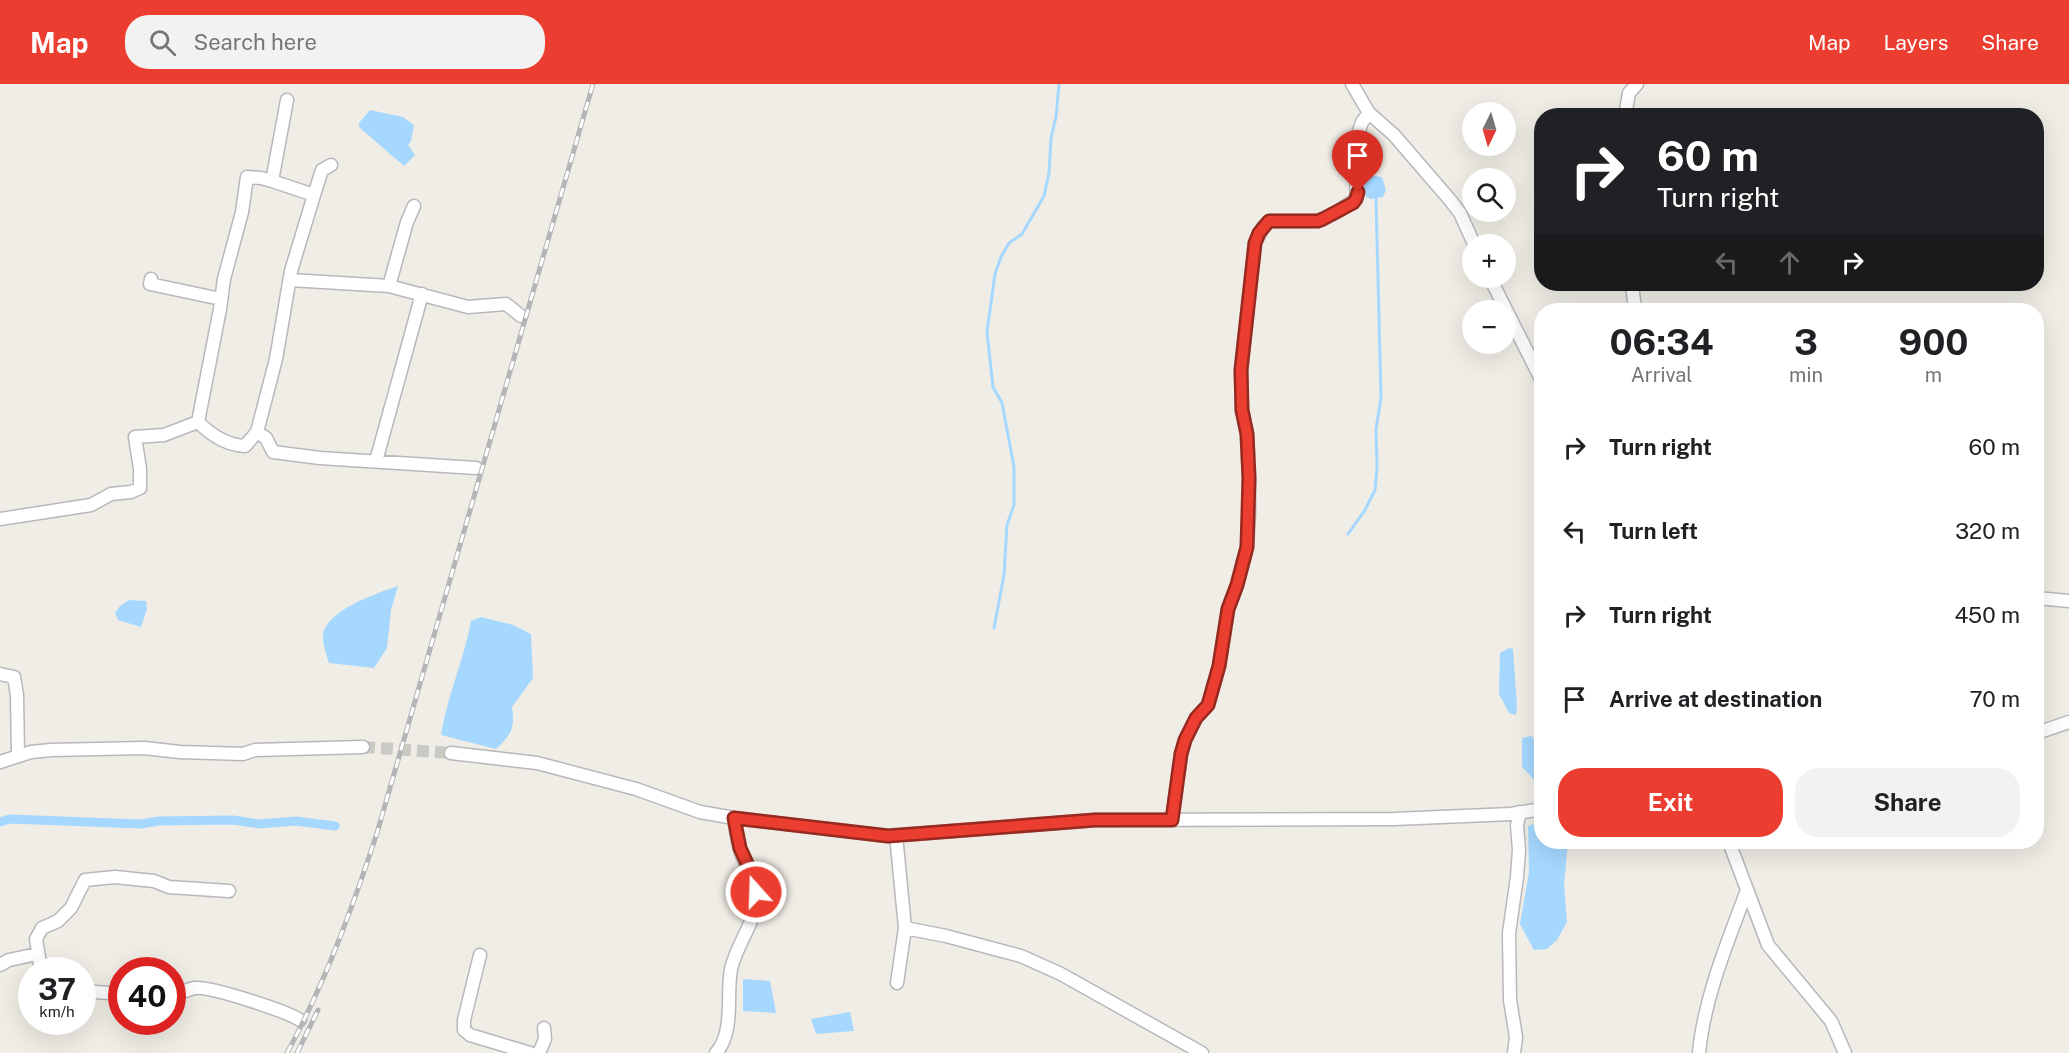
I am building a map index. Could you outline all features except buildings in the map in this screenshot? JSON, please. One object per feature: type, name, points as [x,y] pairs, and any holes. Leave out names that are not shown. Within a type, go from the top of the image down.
[{"type":"street","points":[[1352,84],[1369,113],[1394,135],[1450,200],[1460,213],[1469,234]]},
{"type":"street","points":[[1626,108],[1629,93],[1637,84]]},
{"type":"street","points":[[272,181],[287,100]]},
{"type":"street","points":[[1172,820],[1181,754],[1196,718],[1208,705],[1219,666],[1228,609],[1247,547],[1249,478],[1241,384],[1242,347],[1253,251],[1259,233],[1269,221],[1318,221],[1356,199],[1359,131],[1369,113]]},
{"type":"street","points":[[198,422],[222,441],[237,446],[245,446],[257,432],[276,359],[299,239],[322,170],[331,165]]},
{"type":"street","points":[[198,422],[224,279],[242,212],[247,177],[261,178],[314,195]]},
{"type":"street","points":[[388,286],[414,206]]},
{"type":"street","points":[[151,279],[150,284],[221,299]]},
{"type":"street","points":[[290,280],[388,286],[468,307],[506,304],[521,316]]},
{"type":"street","points":[[1495,288],[1534,365]]},
{"type":"street","points":[[376,461],[422,294]]},
{"type":"street","points":[[0,519],[91,505],[111,494],[131,492],[140,488],[140,469],[135,437],[164,435],[198,422]]},
{"type":"street","points":[[257,432],[266,438],[273,452],[320,458],[476,468]]},
{"type":"street","points":[[2044,599],[2069,601]]},
{"type":"street","points":[[0,675],[14,677],[17,695],[18,756]]},
{"type":"street","points":[[2044,730],[2069,722]]},
{"type":"street","points":[[0,762],[51,750],[144,748],[180,752],[243,754],[255,750],[363,747]]},
{"type":"street","points":[[452,753],[537,763],[636,789],[700,812],[888,836],[1095,820],[1394,819],[1534,810]]},
{"type":"street","points":[[1514,1053],[1516,1037],[1510,1000],[1509,933],[1517,877],[1519,850],[1517,825],[1520,812]]},
{"type":"street","points":[[716,1053],[729,1016],[731,971],[734,958],[751,922],[757,897],[755,881],[740,848],[734,818]]},
{"type":"street","points":[[896,835],[905,928],[897,983]]},
{"type":"street","points":[[1732,849],[1768,945],[1830,1021],[1845,1053]]},
{"type":"street","points":[[38,957],[36,939],[42,928],[58,921],[71,908],[85,880],[116,877],[154,881],[169,887],[229,891]]},
{"type":"street","points":[[1699,1053],[1701,1036],[1721,958],[1747,890]]},
{"type":"street","points":[[905,928],[946,936],[1021,956],[1061,974],[1202,1053]]},
{"type":"street","points":[[0,965],[9,960],[37,954]]},
{"type":"street","points":[[480,955],[464,1020],[464,1030],[470,1035],[530,1053]]},
{"type":"street","points":[[186,991],[196,987],[214,991],[267,1005],[300,1020]]},
{"type":"street","points":[[539,1053],[545,1039],[544,1028]]},
{"type":"water","points":[[370,110],[403,117],[414,125],[408,145],[415,155],[404,166],[359,127],[359,123]]},
{"type":"water","points":[[1369,175],[1382,177],[1386,190],[1383,197],[1371,199],[1366,197],[1364,180]]},
{"type":"water","points":[[398,586],[391,610],[387,648],[374,668],[329,663],[323,635],[326,626],[333,618],[353,604]]},
{"type":"water","points":[[129,600],[146,601],[147,609],[141,627],[118,620],[115,613]]},
{"type":"water","points":[[481,617],[513,625],[531,634],[533,678],[512,707],[511,730],[496,749],[441,735],[471,621]]},
{"type":"water","points":[[1509,648],[1513,649],[1516,715],[1509,713],[1499,694],[1500,653]]},
{"type":"water","points":[[1532,736],[1534,740],[1534,780],[1522,767],[1522,738]]},
{"type":"water","points":[[1534,824],[1534,849],[1567,849],[1564,885],[1567,922],[1557,940],[1547,949],[1534,950],[1520,924],[1529,872],[1528,826]]},
{"type":"water","points":[[743,979],[770,981],[776,1013],[743,1011]]},
{"type":"water","points":[[850,1012],[854,1031],[816,1034],[811,1019]]},
{"type":"waterway","points":[[994,628],[1004,575],[1007,525],[1014,505],[1014,467],[1002,403],[993,387],[987,332],[995,274],[1001,257],[1009,243],[1022,234],[1044,196],[1049,173],[1051,138],[1056,117],[1059,84]]},
{"type":"waterway","points":[[1348,534],[1365,510],[1375,490],[1377,467],[1376,429],[1381,398],[1376,199]]},
{"type":"waterway","points":[[0,822],[10,819],[141,824],[158,821],[233,820],[259,824],[296,821],[335,826]]},
{"type":"tunnel","points":[[363,747],[451,753]]},
{"type":"railway","points":[[287,1053],[314,1000],[337,945],[377,833],[593,84]]},
{"type":"railway","points":[[297,1053],[318,1010]]},
{"type":"route","points":[[756,892],[755,881],[740,848],[734,818],[888,836],[914,832],[1005,828],[1095,820],[1172,820],[1181,754],[1196,718],[1208,705],[1219,666],[1228,609],[1247,547],[1249,478],[1247,434],[1242,410],[1241,370],[1255,243],[1259,233],[1269,221],[1318,221],[1353,203],[1358,192]]}]
